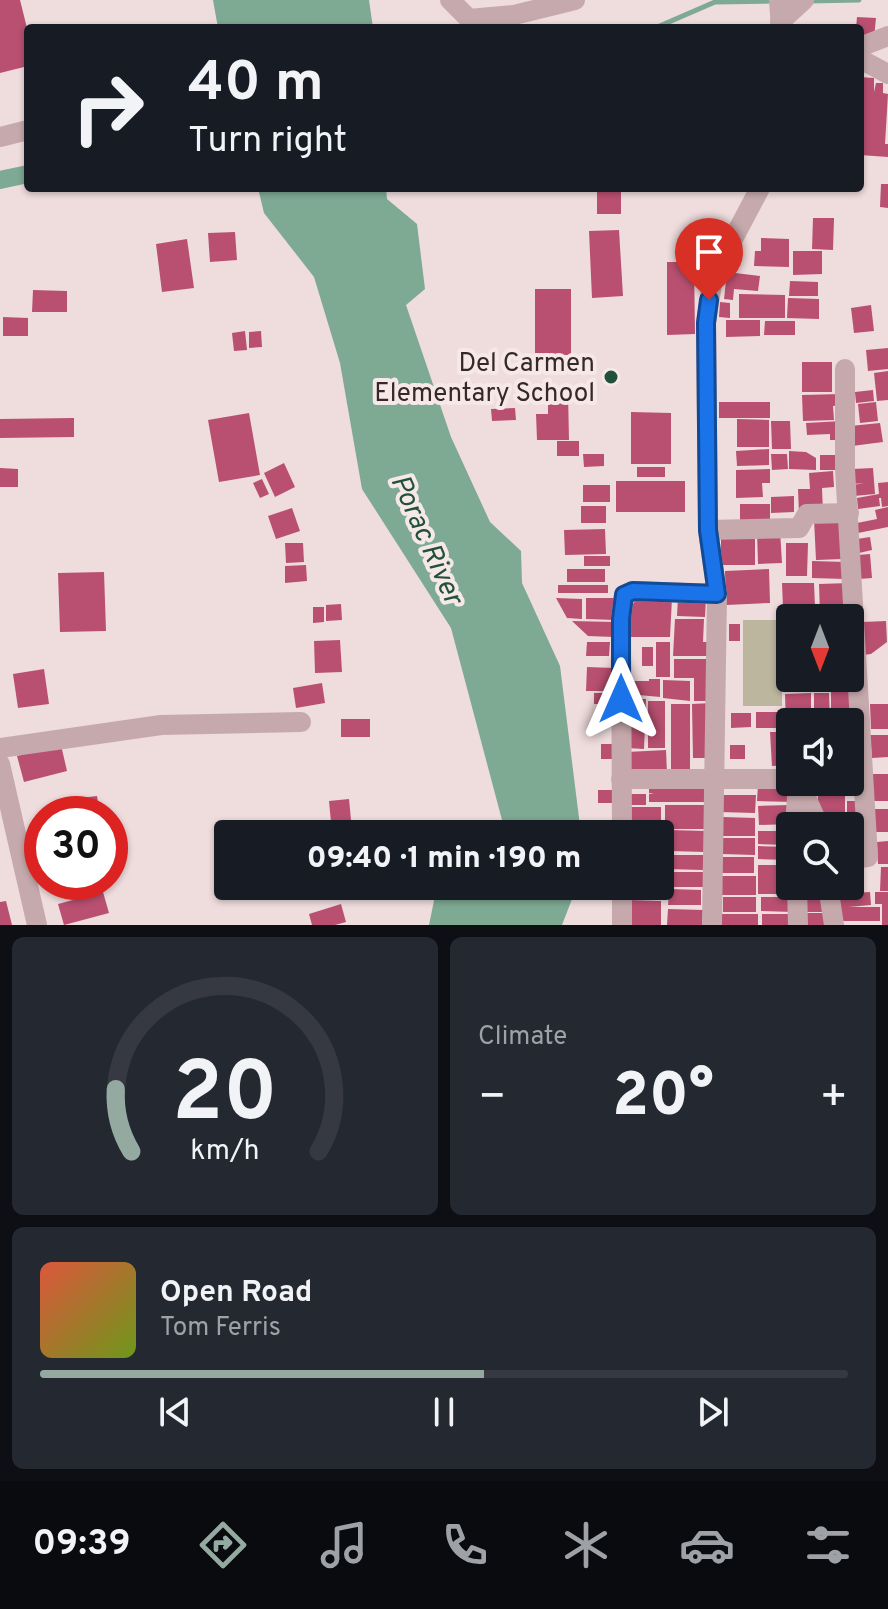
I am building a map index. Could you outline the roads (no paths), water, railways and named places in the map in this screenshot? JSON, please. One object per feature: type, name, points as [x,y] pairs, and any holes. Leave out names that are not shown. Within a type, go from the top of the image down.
[{"type":"street","points":[[450,0],[469,19],[514,15],[575,0]]},
{"type":"street","points":[[864,45],[888,36]]},
{"type":"street","points":[[864,61],[888,74]]},
{"type":"street","points":[[0,137],[24,131]]},
{"type":"street","points":[[712,925],[717,594],[708,530],[706,323],[713,277],[758,192]]},
{"type":"street","points":[[845,369],[845,469],[868,857],[864,857]]},
{"type":"street","points":[[708,530],[799,528],[807,514],[849,513]]},
{"type":"street","points":[[622,820],[621,619],[624,595],[633,591],[717,594]]},
{"type":"street","points":[[0,748],[161,725],[301,722]]},
{"type":"street","points":[[0,764],[37,925]]},
{"type":"street","points":[[621,779],[776,779]]},
{"type":"street","points":[[622,900],[622,925]]},
{"type":"street","points":[[797,900],[798,925]]},
{"type":"street","points":[[830,900],[834,925]]},
{"type":"water","points":[[213,0],[369,0],[372,24],[217,24]]},
{"type":"water","name":"Porac River","points":[[259,192],[386,192],[387,199],[417,224],[425,289],[406,305],[451,437],[490,522],[521,551],[522,583],[560,666],[579,820],[502,820],[451,628],[362,489],[340,363],[314,277],[264,213]]},
{"type":"water","points":[[434,900],[572,900],[562,925],[429,925]]},
{"type":"waterway","points":[[808,1],[859,0]]},
{"type":"waterway","points":[[664,24],[715,2],[774,1]]},
{"type":"waterway","points":[[0,180],[24,175]]},
{"type":"place","name":"Del Carmen Elementary School","points":[[611,377]]}]
